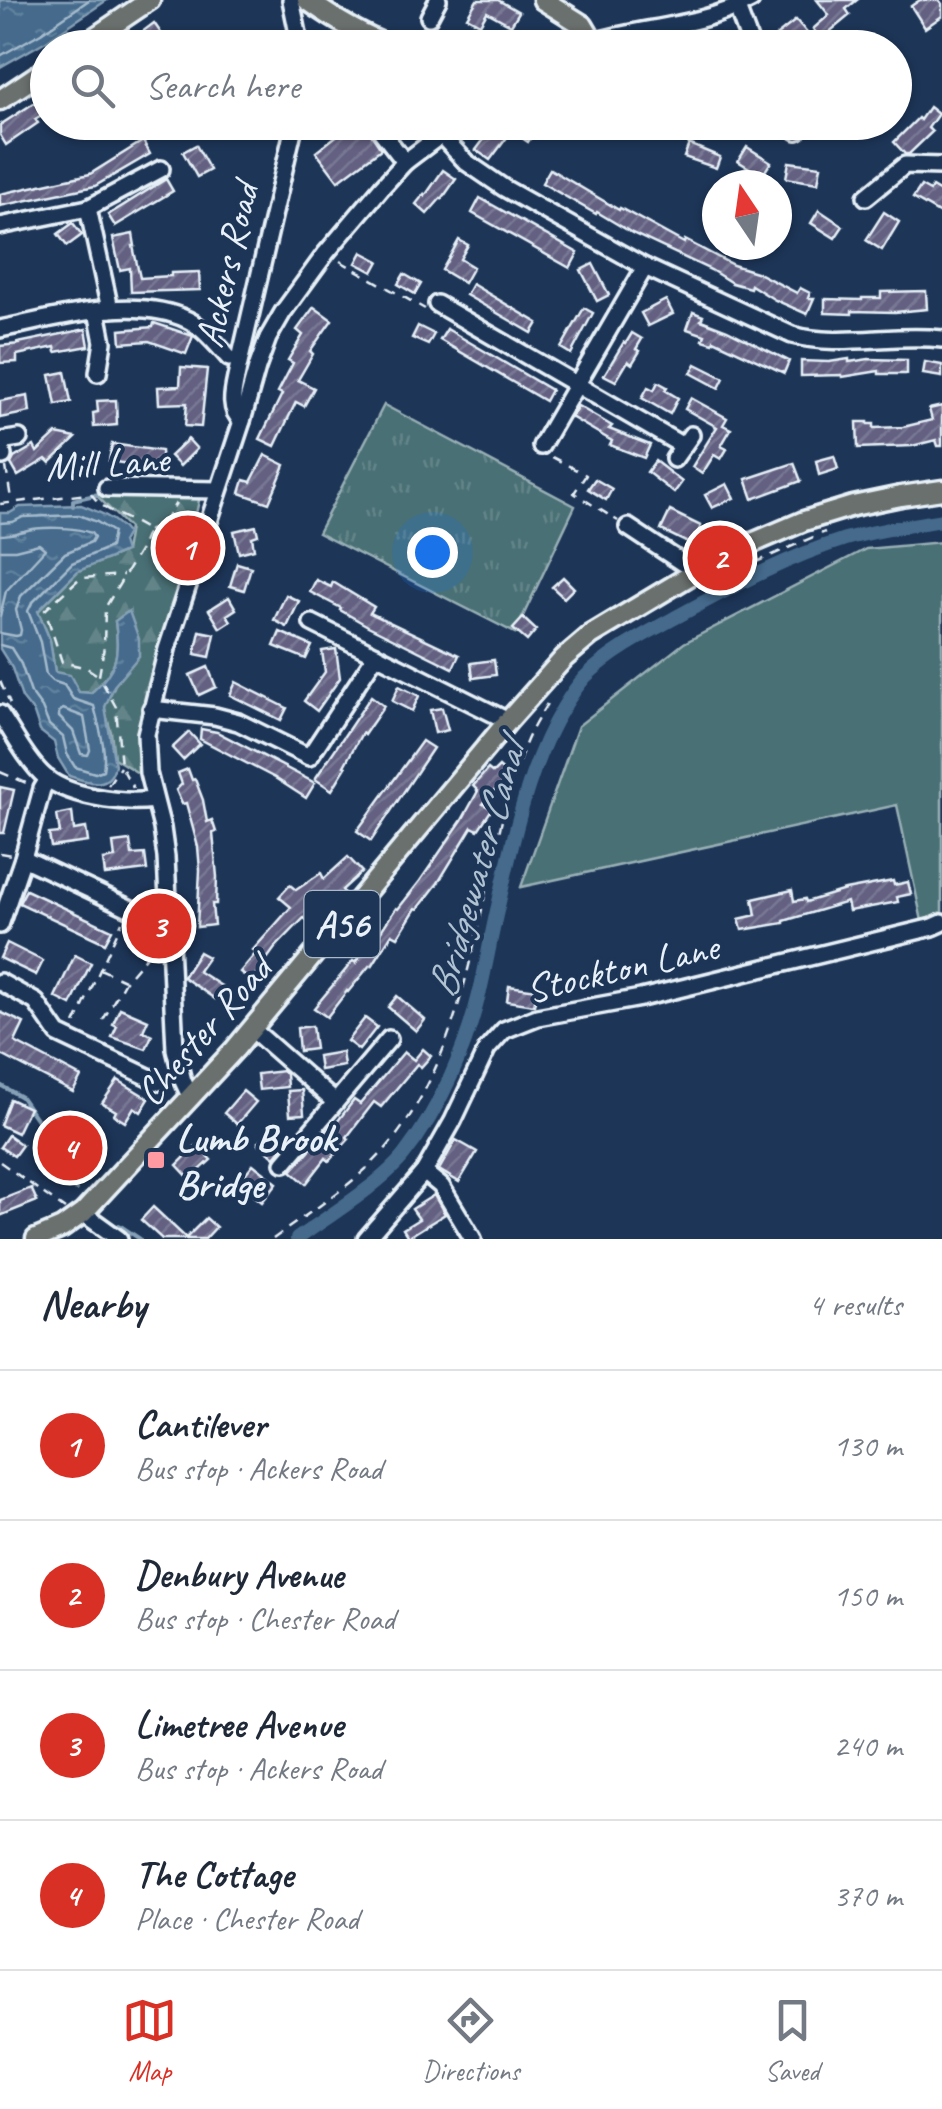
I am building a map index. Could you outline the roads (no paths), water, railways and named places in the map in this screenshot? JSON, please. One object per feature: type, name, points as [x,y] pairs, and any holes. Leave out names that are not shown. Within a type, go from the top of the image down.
[{"type":"main road","points":[[106,30],[150,0]]},
{"type":"main road","points":[[307,0],[353,30]]},
{"type":"main road","points":[[543,0],[584,30]]},
{"type":"main road","points":[[0,100],[30,80]]},
{"type":"main road","name":"Chester Road","points":[[74,1211],[191,1098],[340,926],[508,721],[564,658],[591,635],[696,572],[804,521],[852,506],[942,490]]},
{"type":"main road","name":"A56","points":[[36,1239],[62,1228],[74,1211]]},
{"type":"street","points":[[290,0],[298,30]]},
{"type":"street","points":[[429,17],[438,0]]},
{"type":"street","points":[[651,30],[702,19],[744,4],[749,30]]},
{"type":"street","name":"Ackers Road","points":[[242,421],[233,407],[238,368],[291,140]]},
{"type":"street","points":[[388,140],[406,162]]},
{"type":"street","name":"Ackers Road","points":[[191,1098],[174,1049],[166,857],[146,755],[151,709],[268,338],[282,312],[326,253],[406,162],[436,140]]},
{"type":"street","points":[[445,140],[488,179],[645,267],[792,335],[806,339],[942,339]]},
{"type":"street","points":[[866,197],[906,165],[942,166]]},
{"type":"street","points":[[0,226],[88,208],[161,169]]},
{"type":"street","points":[[88,208],[104,310],[98,373]]},
{"type":"street","points":[[541,446],[645,267]]},
{"type":"street","points":[[435,306],[683,447]]},
{"type":"street","points":[[0,329],[104,310],[162,311],[192,322],[229,358]]},
{"type":"street","points":[[1,446],[20,438]]},
{"type":"street","name":"Mill Lane","points":[[96,492],[218,490]]},
{"type":"street","points":[[628,527],[696,572]]},
{"type":"street","points":[[312,624],[508,721]]},
{"type":"street","points":[[151,709],[238,722],[309,757],[376,655]]},
{"type":"street","points":[[8,714],[23,751],[45,784],[125,802],[154,800]]},
{"type":"street","points":[[0,925],[45,784]]},
{"type":"street","points":[[23,858],[129,908]]},
{"type":"street","name":"Stockton Lane","points":[[366,1239],[424,1172],[487,1049],[504,1030],[537,1017],[641,998],[942,923]]},
{"type":"street","points":[[0,982],[36,1002],[58,1034],[159,1082]]},
{"type":"street","points":[[252,1029],[335,1102]]},
{"type":"street","points":[[284,1163],[389,1039]]},
{"type":"street","points":[[424,1172],[441,1186],[473,1239]]},
{"type":"street","points":[[74,1211],[118,1239]]},
{"type":"water","points":[[0,0],[107,0],[62,30],[30,30],[30,50],[0,67]]},
{"type":"water","points":[[81,505],[106,516],[127,533],[122,542],[125,552],[78,571],[38,611],[50,640],[55,672],[70,675],[79,692],[91,693],[115,661],[115,621],[129,611],[139,639],[139,656],[114,686],[105,707],[115,765],[108,779],[97,782],[69,776],[54,742],[40,731],[34,713],[22,698],[12,668],[0,649],[0,513],[20,507]]},
{"type":"waterway","points":[[73,506],[73,500],[104,493]]},
{"type":"waterway","name":"Bridgewater Canal","points":[[297,1239],[394,1166],[441,1097],[474,1012],[510,853],[532,777],[551,730],[585,677],[643,636],[782,563],[845,539],[942,520]]},
{"type":"waterway","points":[[0,1085],[21,1097],[37,1120],[50,1166],[76,1190]]},
{"type":"waterway","points":[[119,1225],[140,1239]]},
{"type":"place","name":"Cantilever","points":[[188,548]]},
{"type":"place","name":"Denbury Avenue","points":[[720,558]]},
{"type":"place","name":"Limetree Avenue","points":[[159,926]]},
{"type":"place","name":"The Cottage","points":[[70,1148]]},
{"type":"place","name":"Lumb Brook Bridge","points":[[156,1160]]}]
